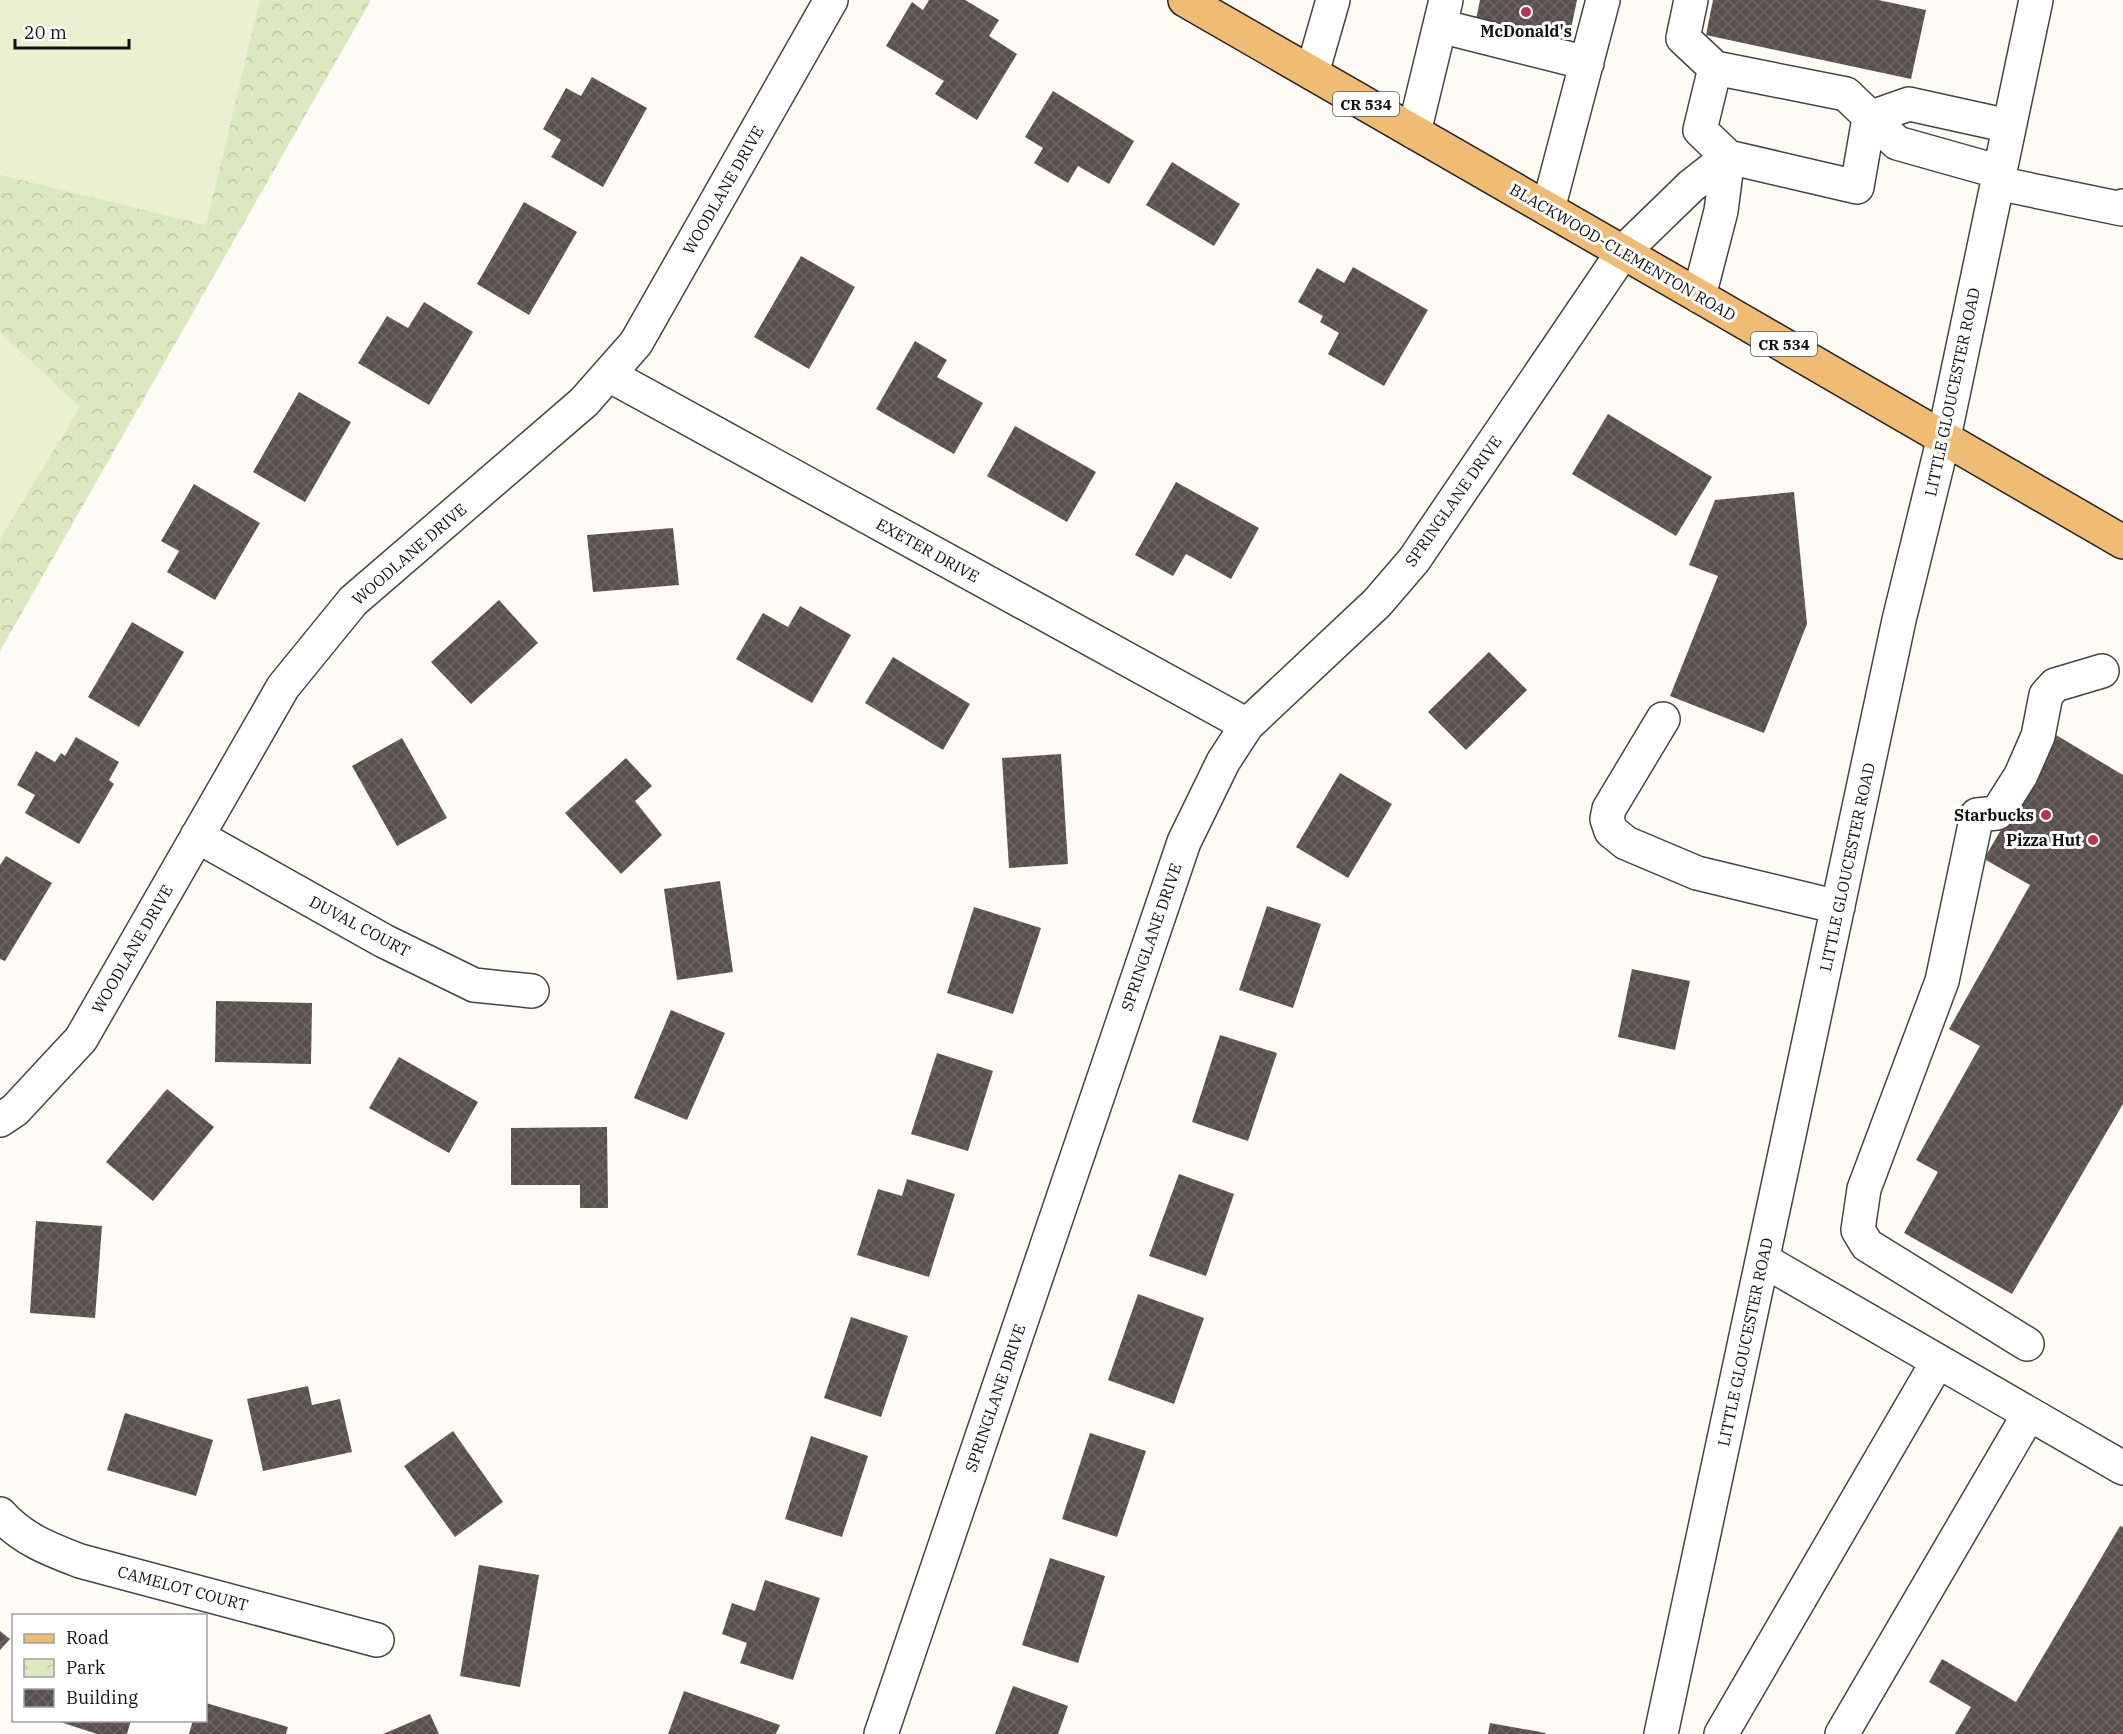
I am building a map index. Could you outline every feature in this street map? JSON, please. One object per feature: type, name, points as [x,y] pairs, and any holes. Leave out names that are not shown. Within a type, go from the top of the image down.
[{"type":"main road","name":"BLACKWOOD-CLEMENTON ROAD","points":[[1189,1],[2123,542]]},
{"type":"street","name":"WOODLANE DRIVE","points":[[0,1120],[15,1110],[81,1039],[283,687],[353,601],[584,402],[636,343],[831,0]]},
{"type":"street","points":[[1312,73],[1333,0]]},
{"type":"street","points":[[1548,209],[1604,0]]},
{"type":"street","points":[[1691,0],[1683,38],[1714,68],[1846,94],[1897,143],[1998,178],[2122,209],[2123,206]]},
{"type":"street","name":"LITTLE GLOUCESTER ROAD","points":[[1661,1734],[1899,620],[1944,437],[2036,0]]},
{"type":"street","points":[[1414,132],[1443,13],[1587,63]]},
{"type":"street","points":[[1714,68],[1700,130],[1728,157],[1857,187],[1869,118]]},
{"type":"street","points":[[1869,118],[1909,104],[2009,126]]},
{"type":"street","points":[[1699,296],[1721,211],[1728,157]]},
{"type":"street","name":"SPRINGLANE DRIVE","points":[[881,1734],[1184,842],[1223,762],[1247,725],[1377,603],[1414,560],[1623,252],[1691,186],[1728,157]]},
{"type":"street","name":"EXETER DRIVE","points":[[609,375],[1247,725]]},
{"type":"street","points":[[2028,1344],[1867,1245],[1858,1230],[1864,1189],[1942,981],[1977,815],[1997,813],[2021,774],[2038,736],[2046,695],[2055,685],[2102,671]]},
{"type":"street","points":[[1663,719],[1609,809],[1607,819],[1611,831],[1626,843],[1697,873],[1838,907]]},
{"type":"street","name":"DUVAL COURT","points":[[197,836],[384,941],[474,985],[532,991]]},
{"type":"street","points":[[1763,1260],[2123,1468]]},
{"type":"street","points":[[1721,1734],[1938,1361]]},
{"type":"street","points":[[1842,1734],[2029,1414]]},
{"type":"street","name":"CAMELOT COURT","points":[[0,1514],[12,1527],[38,1545],[80,1561],[377,1640]]},
{"type":"green space","points":[[0,0],[371,0],[0,651]]},
{"type":"green space","points":[[0,0],[260,0],[206,225],[0,175]]},
{"type":"green space","points":[[0,332],[80,407],[0,539]]},
{"type":"building","points":[[929,0],[965,0],[999,20],[989,36],[1017,54],[977,120],[935,94],[944,81],[886,46],[912,2],[923,10]]},
{"type":"building","name":"McDonald's","points":[[1480,0],[1577,0],[1568,43],[1475,24]]},
{"type":"building","points":[[1713,0],[1878,0],[1926,10],[1911,79],[1706,35]]},
{"type":"building","points":[[592,77],[647,108],[603,187],[551,157],[561,140],[543,129],[566,88],[581,96]]},
{"type":"building","points":[[1053,91],[1134,141],[1109,184],[1078,166],[1068,183],[1034,163],[1043,148],[1025,137]]},
{"type":"building","points":[[1172,162],[1240,204],[1214,246],[1146,205]]},
{"type":"building","points":[[524,202],[577,232],[529,315],[477,284]]},
{"type":"building","points":[[801,256],[855,287],[809,369],[754,337]]},
{"type":"building","points":[[1353,267],[1428,310],[1384,386],[1328,354],[1339,333],[1320,322],[1323,316],[1298,302],[1317,268],[1344,283]]},
{"type":"building","points":[[424,302],[473,332],[429,405],[358,363],[387,316],[408,328]]},
{"type":"building","points":[[915,341],[947,360],[937,377],[983,403],[954,454],[876,409]]},
{"type":"building","points":[[299,392],[351,422],[305,502],[253,472]]},
{"type":"building","points":[[1608,414],[1712,477],[1676,536],[1572,474]]},
{"type":"building","points":[[1015,426],[1096,472],[1067,522],[987,476]]},
{"type":"building","points":[[1176,482],[1259,528],[1231,579],[1186,554],[1173,576],[1135,555]]},
{"type":"building","points":[[194,484],[260,523],[215,600],[167,572],[179,551],[161,541]]},
{"type":"building","points":[[1794,492],[1807,624],[1764,733],[1670,696],[1718,576],[1689,565],[1715,500]]},
{"type":"building","points":[[673,528],[679,585],[593,592],[587,535]]},
{"type":"building","points":[[499,600],[538,643],[471,704],[431,662]]},
{"type":"building","points":[[800,606],[851,635],[812,703],[736,659],[763,613],[788,627]]},
{"type":"building","points":[[132,622],[184,652],[139,727],[88,697]]},
{"type":"building","points":[[1489,652],[1527,690],[1466,750],[1428,712]]},
{"type":"building","points":[[893,657],[970,704],[943,750],[865,703]]},
{"type":"building","points":[[2056,735],[2123,775],[2123,1104],[2012,1294],[1904,1233],[1938,1172],[1916,1160],[1980,1046],[1949,1029],[2030,885],[1984,859]]},
{"type":"building","points":[[76,737],[119,762],[109,780],[114,784],[79,844],[25,813],[35,795],[17,785],[36,751],[55,762],[61,753],[65,756]]},
{"type":"building","points":[[402,738],[447,818],[397,846],[352,766]]},
{"type":"building","points":[[1061,754],[1068,864],[1009,868],[1002,758]]},
{"type":"building","points":[[626,758],[652,786],[635,801],[662,835],[621,874],[565,813]]},
{"type":"building","points":[[1340,773],[1392,804],[1348,878],[1296,847]]},
{"type":"building","points":[[6,856],[52,883],[5,961],[0,959],[0,865]]},
{"type":"building","points":[[720,881],[733,972],[677,980],[664,889]]},
{"type":"building","points":[[1267,906],[1321,924],[1293,1008],[1239,990]]},
{"type":"building","points":[[974,907],[1041,928],[1013,1014],[947,993]]},
{"type":"building","points":[[1632,969],[1690,981],[1675,1050],[1618,1037]]},
{"type":"building","points":[[216,1001],[312,1003],[311,1064],[215,1062]]},
{"type":"building","points":[[671,1010],[725,1033],[687,1120],[634,1098]]},
{"type":"building","points":[[1220,1035],[1277,1053],[1248,1141],[1192,1122]]},
{"type":"building","points":[[937,1053],[993,1071],[968,1151],[911,1134]]},
{"type":"building","points":[[399,1057],[478,1102],[449,1153],[369,1108]]},
{"type":"building","points":[[167,1089],[214,1127],[153,1201],[106,1162]]},
{"type":"building","points":[[607,1127],[608,1208],[580,1208],[580,1185],[511,1185],[511,1128]]},
{"type":"building","points":[[1179,1174],[1234,1194],[1206,1276],[1149,1256]]},
{"type":"building","points":[[907,1179],[955,1194],[929,1277],[857,1255],[878,1189],[902,1196]]},
{"type":"building","points":[[36,1221],[102,1226],[95,1318],[30,1313]]},
{"type":"building","points":[[1138,1294],[1204,1318],[1174,1404],[1108,1380]]},
{"type":"building","points":[[851,1317],[908,1336],[881,1417],[824,1398]]},
{"type":"building","points":[[308,1386],[312,1405],[340,1399],[352,1452],[263,1471],[247,1399]]},
{"type":"building","points":[[125,1413],[213,1440],[196,1496],[107,1470]]},
{"type":"building","points":[[453,1431],[503,1502],[455,1537],[404,1466]]},
{"type":"building","points":[[1090,1433],[1146,1451],[1117,1537],[1062,1519]]},
{"type":"building","points":[[811,1436],[868,1456],[842,1537],[785,1519]]},
{"type":"building","points":[[2120,1526],[2123,1527],[2123,1734],[1955,1734],[1971,1707],[1929,1682],[1942,1659],[2016,1702]]},
{"type":"building","points":[[1050,1558],[1105,1576],[1078,1663],[1022,1645]]},
{"type":"building","points":[[479,1565],[539,1575],[520,1687],[460,1676]]},
{"type":"building","points":[[765,1580],[820,1598],[793,1680],[740,1663],[747,1643],[722,1634],[732,1603],[755,1611]]},
{"type":"building","points":[[0,1631],[10,1639],[0,1650]]},
{"type":"building","points":[[1013,1686],[1068,1706],[1058,1734],[995,1734]]},
{"type":"building","points":[[684,1691],[780,1725],[776,1734],[668,1734]]},
{"type":"building","points":[[207,1703],[288,1727],[286,1734],[189,1734],[192,1722],[207,1722]]},
{"type":"building","points":[[430,1714],[439,1734],[383,1734]]},
{"type":"building","points":[[60,1722],[130,1722],[127,1734],[97,1734]]},
{"type":"building","points":[[1490,1723],[1546,1733],[1488,1734]]},
{"type":"place","name":"McDonald's","points":[[1526,12]]},
{"type":"place","name":"Starbucks","points":[[2046,815]]},
{"type":"place","name":"Pizza Hut","points":[[2093,840]]}]
